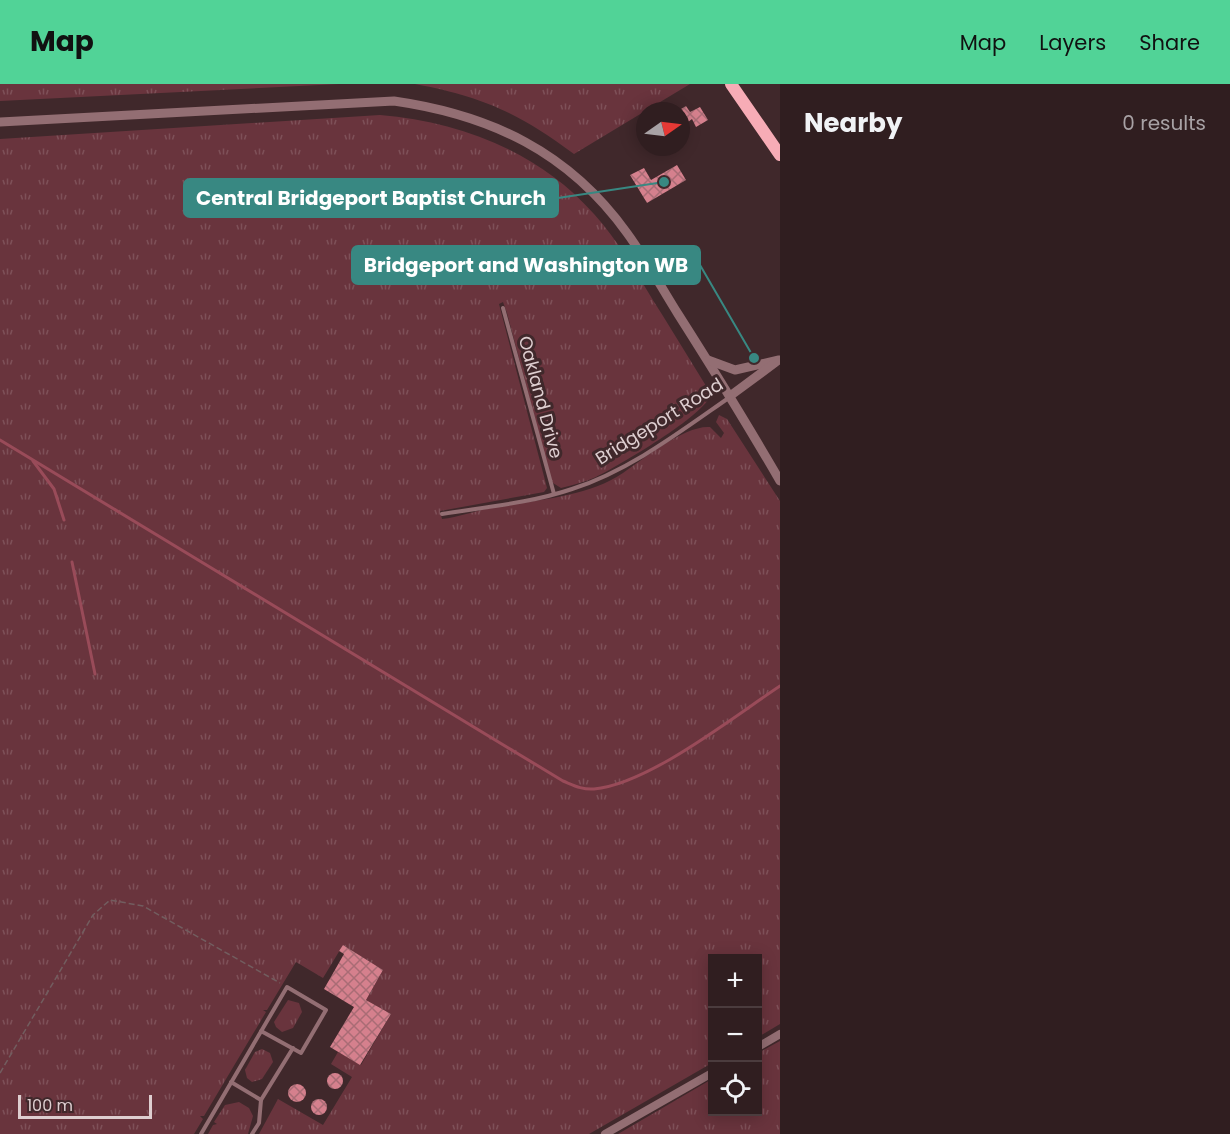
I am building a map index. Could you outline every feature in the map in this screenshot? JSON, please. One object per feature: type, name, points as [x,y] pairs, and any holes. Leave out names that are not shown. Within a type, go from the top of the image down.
[{"type":"main road","points":[[731,84],[780,154]]},
{"type":"street","points":[[0,122],[367,100],[419,104],[477,119],[524,140],[549,155],[593,192],[627,233],[708,360],[780,481]]},
{"type":"street","points":[[708,360],[737,370],[779,360]]},
{"type":"street","name":"Bridgeport Road","points":[[730,396],[779,360]]},
{"type":"street","points":[[762,1045],[780,1034]]},
{"type":"street","points":[[606,1134],[708,1075]]},
{"type":"lane","name":"Oakland Drive","points":[[503,308],[554,494]]},
{"type":"lane","name":"Bridgeport Road","points":[[442,514],[554,494],[581,486],[614,472],[730,396]]},
{"type":"lane","points":[[261,1031],[301,1053],[326,1010],[282,984]]},
{"type":"lane","points":[[201,1134],[287,987]]},
{"type":"lane","points":[[252,1134],[259,1123],[261,1100],[293,1048]]},
{"type":"lane","points":[[231,1083],[261,1100]]},
{"type":"path","points":[[0,1074],[93,915],[110,900],[143,906],[282,984]]},
{"type":"green space","points":[[0,84],[339,84],[0,101]]},
{"type":"green space","points":[[415,84],[690,84],[660,102],[636,102],[636,117],[574,154],[499,108]]},
{"type":"green space","points":[[380,115],[440,125],[497,144],[549,173],[594,214],[622,251],[711,394],[706,403],[694,414],[641,451],[596,477],[561,488],[553,483],[550,476],[503,302],[499,304],[547,488],[544,492],[440,511],[442,519],[455,517],[495,507],[561,496],[594,487],[623,473],[665,444],[689,431],[710,427],[721,438],[724,433],[716,422],[719,415],[727,419],[780,501],[780,1024],[762,1035],[762,954],[708,954],[708,1065],[589,1134],[259,1134],[278,1099],[323,1125],[352,1077],[331,1064],[338,1052],[361,1065],[391,1014],[366,1000],[383,970],[343,945],[323,978],[296,962],[267,1010],[263,1010],[266,1012],[204,1116],[200,1116],[203,1119],[194,1134],[0,1134],[0,139]]},
{"type":"green space","points":[[288,1000],[299,1003],[302,1012],[293,1028],[282,1032],[274,1022]]},
{"type":"green space","points":[[780,1041],[780,1134],[618,1134],[708,1081],[708,1116],[762,1116],[762,1051]]},
{"type":"green space","points":[[262,1049],[270,1053],[273,1062],[262,1079],[252,1082],[247,1078],[245,1070],[255,1052]]},
{"type":"green space","points":[[239,1102],[249,1108],[253,1116],[248,1134],[208,1134],[213,1125],[217,1124],[214,1122],[225,1105]]},
{"type":"building","points":[[700,107],[708,120],[696,127],[692,119],[690,120],[690,112]]},
{"type":"building","points":[[677,165],[686,180],[647,203],[630,175],[644,168],[651,180]]},
{"type":"building","points":[[343,945],[383,970],[366,1000],[391,1014],[360,1065],[330,1047],[354,1007],[324,989],[344,954],[339,951]]},
{"type":"building","points":[[335,1073],[341,1075],[343,1081],[341,1087],[335,1089],[329,1087],[327,1081],[329,1075]]},
{"type":"building","points":[[293,1084],[301,1084],[306,1089],[304,1100],[293,1102],[288,1097],[288,1089]]},
{"type":"building","points":[[319,1099],[325,1101],[327,1107],[325,1113],[319,1115],[313,1113],[311,1107],[313,1101]]},
{"type":"waterway","points":[[0,440],[563,781],[578,787],[594,789],[640,775],[690,747],[780,686]]},
{"type":"waterway","points":[[33,461],[54,489],[64,520]]},
{"type":"waterway","points":[[72,562],[95,674]]},
{"type":"place","name":"Central Bridgeport Baptist Church","points":[[664,182]]},
{"type":"place","name":"Bridgeport and Washington WB","points":[[754,358]]}]
